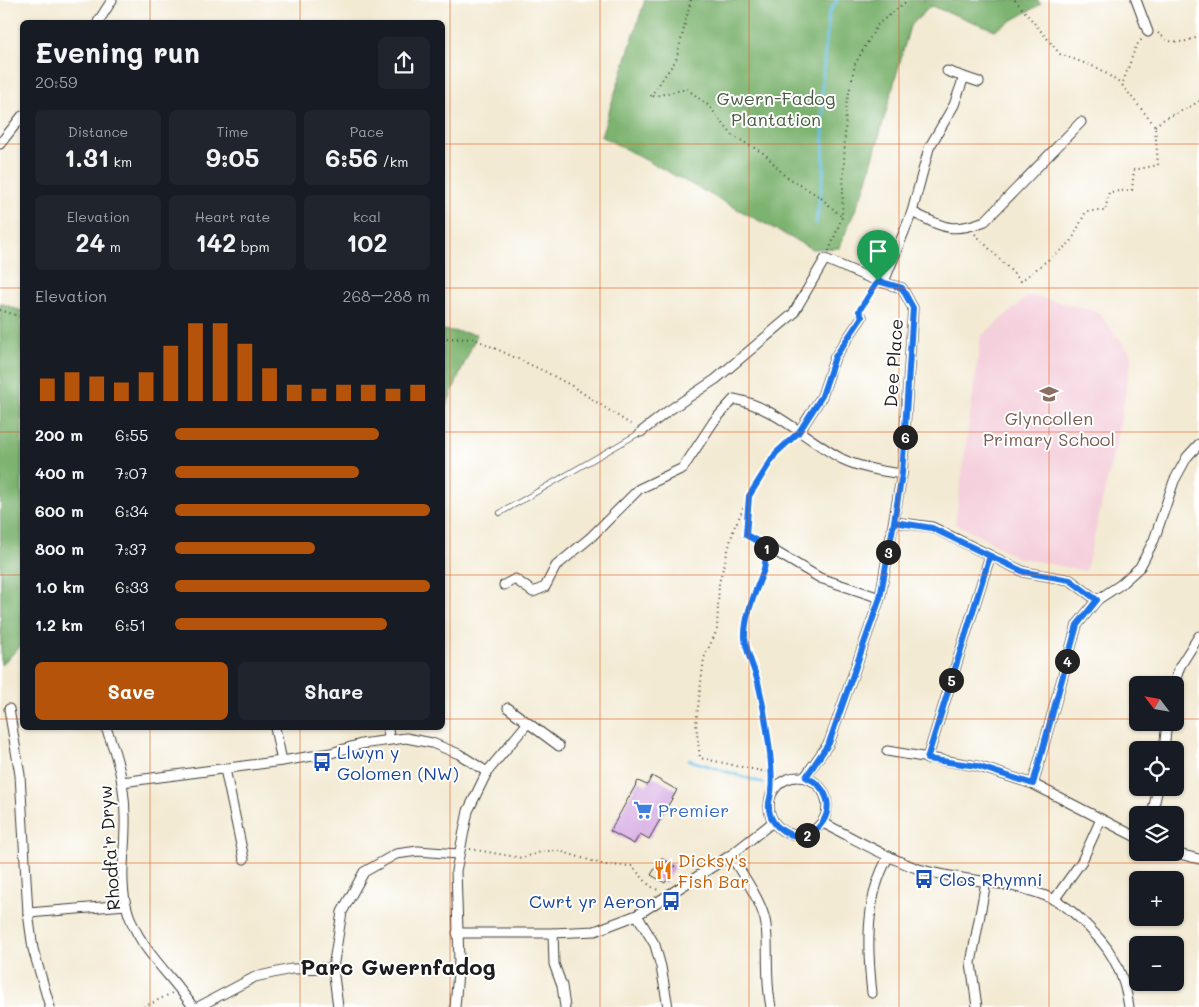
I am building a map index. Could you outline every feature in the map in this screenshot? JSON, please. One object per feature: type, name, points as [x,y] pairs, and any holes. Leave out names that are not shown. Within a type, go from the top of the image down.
[{"type":"street","points":[[99,20],[112,0]]},
{"type":"street","points":[[1136,0],[1148,32]]},
{"type":"street","points":[[947,71],[979,82]]},
{"type":"street","points":[[881,282],[912,212],[929,148],[954,105],[964,77]]},
{"type":"street","points":[[0,144],[20,119]]},
{"type":"street","points":[[912,212],[947,229],[968,227],[985,221],[1081,122]]},
{"type":"street","points":[[641,432],[668,411],[716,379],[793,314],[825,259]]},
{"type":"street","name":"Dee Place","points":[[806,777],[829,743],[880,598],[902,474],[913,308],[902,288],[881,282],[825,259]]},
{"type":"street","points":[[799,432],[822,396],[835,357],[862,317]]},
{"type":"street","points":[[504,585],[515,578],[533,592],[545,586],[556,566],[591,537],[639,489],[683,468],[714,421],[734,399],[752,402],[843,460],[874,470],[902,474]]},
{"type":"street","points":[[1033,784],[1077,625],[1097,600],[1120,585],[1140,567],[1154,540],[1174,481],[1187,457],[1199,444]]},
{"type":"street","points":[[894,522],[932,528],[1024,572],[1070,580],[1097,600]]},
{"type":"street","points":[[766,546],[820,578],[880,598]]},
{"type":"street","points":[[927,759],[990,556]]},
{"type":"street","points":[[1177,676],[1180,666],[1199,636]]},
{"type":"street","points":[[508,708],[559,746]]},
{"type":"street","points":[[10,709],[20,775],[28,913],[33,949],[50,1007]]},
{"type":"street","points":[[455,1007],[459,961],[456,871],[468,811],[487,772],[527,724]]},
{"type":"street","name":"Rhodfa'r Dryw","points":[[107,730],[122,782],[125,815],[124,876],[126,905],[134,928],[148,952],[193,1007]]},
{"type":"street","points":[[275,730],[282,761]]},
{"type":"street","points":[[388,730],[389,739]]},
{"type":"street","points":[[122,782],[282,761],[331,753],[361,744],[406,738],[432,743],[459,754],[487,772]]},
{"type":"street","points":[[888,751],[977,766],[1033,784],[1129,833]]},
{"type":"street","points":[[226,768],[244,859]]},
{"type":"street","points":[[806,777],[815,781],[824,792],[828,812],[823,823],[816,831],[806,835],[794,836],[784,833],[773,822],[769,813],[771,795],[776,786],[788,778],[806,777]]},
{"type":"street","points":[[1054,900],[1082,861],[1101,819]]},
{"type":"street","points":[[457,933],[553,933],[595,930],[637,915],[730,856],[773,822]]},
{"type":"street","points":[[823,823],[889,856],[933,872],[1025,890],[1054,900],[1086,924],[1104,943],[1117,963],[1126,990],[1129,1007]]},
{"type":"street","points":[[338,1007],[333,968],[342,912],[364,872],[396,854],[418,851],[459,850]]},
{"type":"street","points":[[1184,855],[1199,859]]},
{"type":"street","points":[[730,856],[754,892],[766,923],[766,985],[772,1007]]},
{"type":"street","points":[[872,993],[868,959],[871,905],[883,867],[889,856]]},
{"type":"street","points":[[977,1007],[971,963],[986,882]]},
{"type":"street","points":[[28,913],[126,905]]},
{"type":"street","points":[[637,915],[655,946],[668,1007]]},
{"type":"street","points":[[553,933],[554,964],[562,986],[565,1007]]},
{"type":"street","points":[[198,1007],[255,977],[291,969],[333,968]]},
{"type":"lane","points":[[500,513],[641,432]]},
{"type":"path","points":[[691,0],[676,60],[650,96],[688,89],[709,106],[733,136],[766,154],[784,175],[820,198],[842,217]]},
{"type":"path","points":[[825,259],[842,217],[846,107],[855,64],[878,24],[908,0]]},
{"type":"path","points":[[968,227],[1021,280],[1071,242],[1086,211],[1105,212],[1109,192],[1132,190],[1134,170],[1158,165],[1156,126],[1122,85],[1100,70],[1060,54],[1015,0]]},
{"type":"path","points":[[1122,85],[1136,46],[1148,32],[1160,34],[1168,41],[1183,42],[1199,37]]},
{"type":"path","points":[[1156,126],[1162,120],[1188,110],[1199,101]]},
{"type":"path","points":[[862,317],[859,311],[881,282]]},
{"type":"path","points":[[0,310],[20,316]]},
{"type":"path","points":[[445,338],[475,339],[544,371],[572,386],[641,432]]},
{"type":"path","points":[[772,773],[700,758],[696,724],[704,658],[717,630],[719,583],[734,528],[749,496],[776,453],[799,432]]},
{"type":"path","points":[[749,496],[746,535],[766,546],[765,567],[754,590],[745,638],[758,683],[772,773],[771,795]]},
{"type":"path","points":[[459,850],[522,858],[556,850],[605,865],[632,866],[650,886],[669,894]]},
{"type":"path","points":[[144,1007],[180,989]]},
{"type":"shaded area","name":"Glyncollen Primary School","points":[[1030,295],[1098,312],[1132,355],[1118,434],[1086,571],[1016,557],[976,533],[955,524],[981,336]]},
{"type":"green space","name":"Gwern-Fadog Plantation","points":[[645,0],[1037,0],[1041,4],[995,30],[931,6],[910,26],[865,187],[839,248],[812,249],[601,136]]},
{"type":"green space","points":[[0,303],[20,310],[20,647],[1,665]]},
{"type":"green space","points":[[445,330],[477,334],[445,408]]},
{"type":"building","name":"Premier","points":[[652,776],[677,790],[649,839],[640,834],[634,844],[610,831],[638,781],[647,785]]},
{"type":"building","name":"Dicksy's Fish Bar","points":[[661,858],[675,866],[665,883],[651,875]]},
{"type":"waterway","points":[[816,223],[824,169],[822,83],[829,13],[837,0]]},
{"type":"waterway","points":[[689,760],[763,783]]},
{"type":"place","name":"Glyncollen Primary School","points":[[1049,394]]},
{"type":"place","name":"Llwyn y Golomen (NW)","points":[[322,762]]},
{"type":"place","name":"Premier","points":[[643,810]]},
{"type":"place","name":"Dicksy's Fish Bar","points":[[663,870]]},
{"type":"place","name":"Clos Rhymni","points":[[924,879]]},
{"type":"place","name":"Cwrt yr Aeron","points":[[671,901]]},
{"type":"district","name":"Parc Gwernfadog","points":[[398,966]]},
{"type":"route","points":[[878,281],[859,311],[862,317],[835,357],[822,396],[799,432],[776,453],[749,496],[746,535],[766,546],[765,567],[754,590],[745,638],[758,683],[772,773],[769,813],[773,822],[784,833],[794,836],[806,835],[816,831],[823,823],[828,812],[828,801],[824,792],[815,781],[806,777],[829,743],[880,598],[894,522],[932,528],[1024,572],[1070,580],[1097,600],[1077,625],[1033,784],[977,766],[927,759],[990,556],[932,528],[894,522],[902,474],[913,308],[902,288],[878,281]]}]
